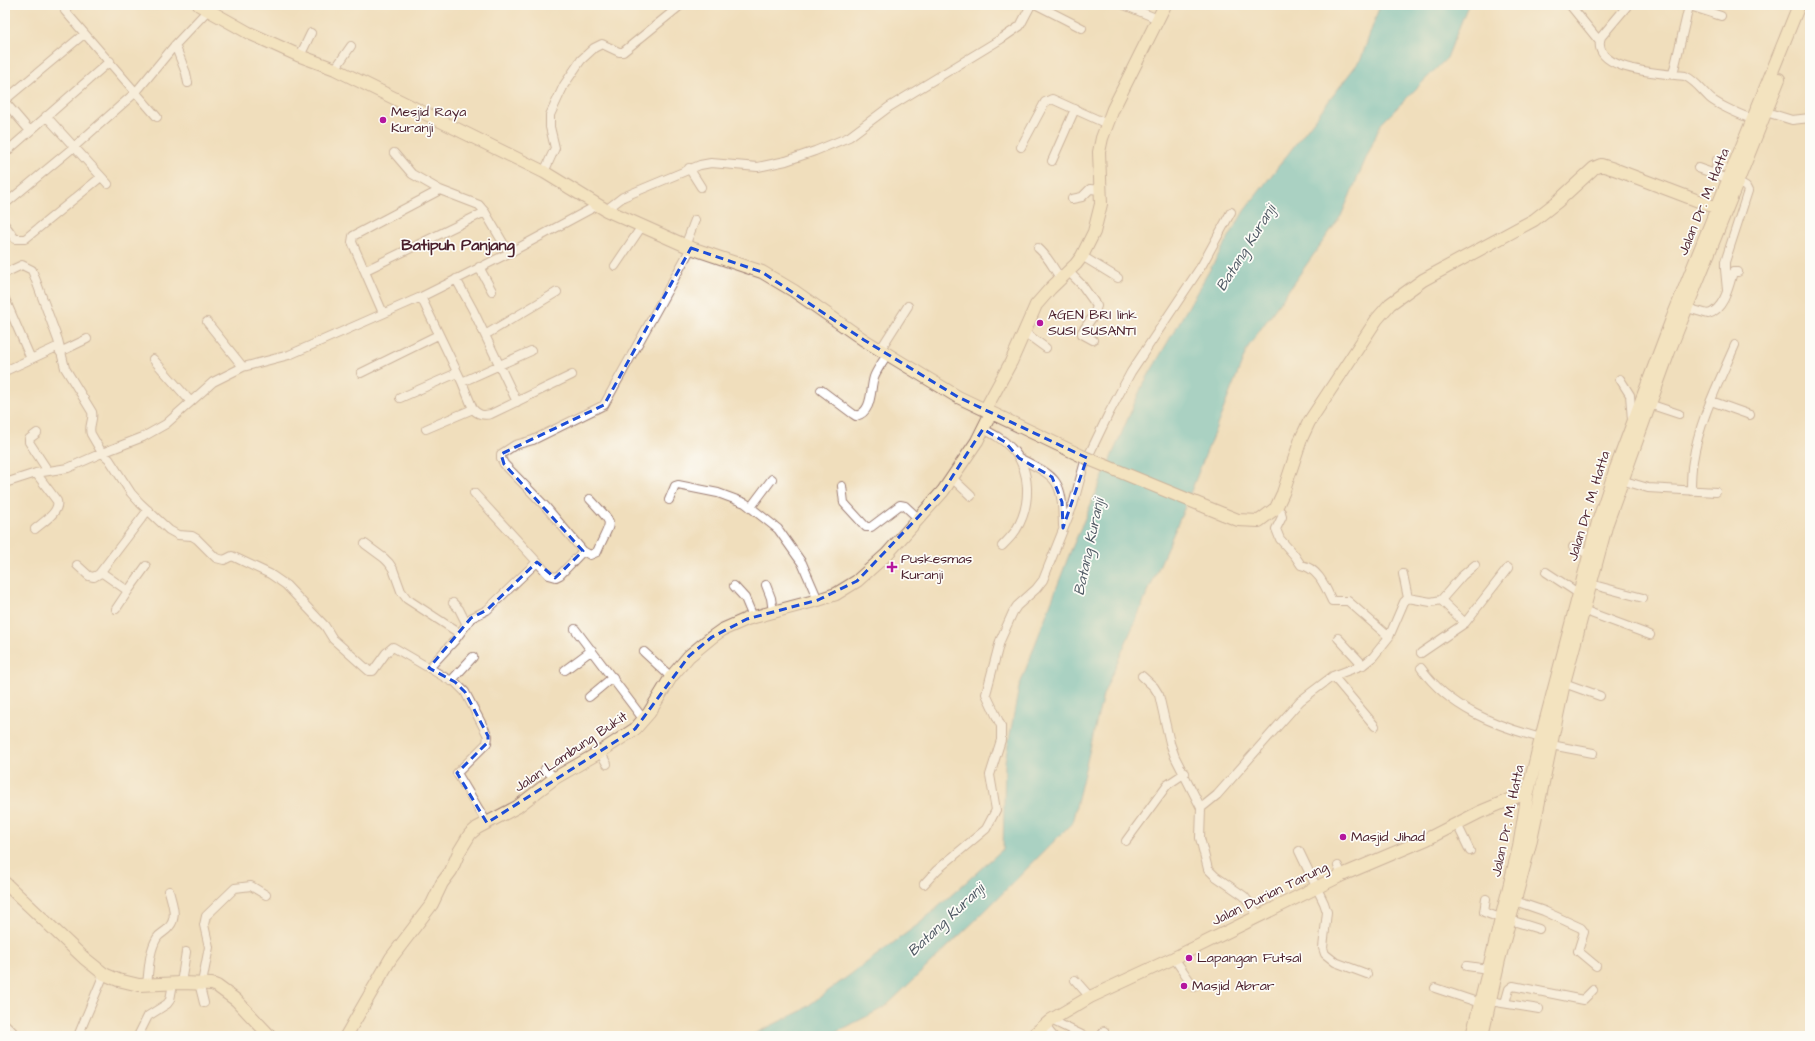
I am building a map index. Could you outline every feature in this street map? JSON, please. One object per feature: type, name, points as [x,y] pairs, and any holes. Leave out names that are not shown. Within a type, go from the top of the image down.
[{"type":"street","points":[[544,172],[555,148],[550,127],[550,115],[564,85],[581,60],[594,48],[602,44],[619,52],[623,52],[681,5]]},
{"type":"street","points":[[5,483],[36,473],[68,468],[130,443],[156,431],[177,416],[190,402],[213,382],[243,367],[289,355],[421,297],[456,278],[602,207],[689,168],[710,164],[758,167],[793,159],[849,137],[889,107],[1020,26],[1031,5]]},
{"type":"street","points":[[1037,5],[1082,28]]},
{"type":"street","points":[[1124,5],[1158,19]]},
{"type":"street","name":"Jalan Lambung Bukit","points":[[346,1036],[391,958],[432,904],[442,883],[452,871],[459,852],[468,840],[470,834],[517,807],[555,778],[600,752],[635,729],[644,720],[671,678],[699,646],[722,630],[753,617],[836,594],[857,581],[887,554],[919,519],[952,478],[983,429],[988,412],[1036,305],[1046,292],[1065,276],[1082,256],[1098,218],[1101,204],[1099,152],[1107,124],[1165,5]]},
{"type":"street","points":[[1600,42],[1604,32],[1628,5]]},
{"type":"street","points":[[1673,74],[1688,5],[1721,16]]},
{"type":"street","name":"Jalan Dr. M. Hatta","points":[[1472,1036],[1485,1002],[1515,879],[1542,793],[1546,741],[1578,593],[1687,308],[1754,120],[1799,5]]},
{"type":"street","name":"Jalan Dr. M. Hatta","points":[[1482,1036],[1488,969],[1505,919],[1515,901],[1515,879],[1528,792],[1564,683],[1590,584],[1591,556],[1616,468],[1717,208],[1733,181],[1766,112],[1808,5]]},
{"type":"street","points":[[1572,6],[1600,42],[1603,55],[1613,63],[1624,67],[1685,76],[1694,80],[1712,100],[1754,120]]},
{"type":"street","points":[[5,204],[75,146],[136,92],[175,46],[204,7],[249,32],[300,56],[335,69],[544,172],[602,207],[642,226],[688,247],[762,272],[794,291],[883,352],[958,397],[988,412],[1084,457],[1223,514],[1238,520],[1259,521],[1276,508],[1283,493],[1301,439],[1309,422],[1377,319],[1390,304],[1423,280],[1534,220],[1558,202],[1586,174],[1601,165],[1717,208]]},
{"type":"street","points":[[65,11],[84,34],[110,61],[157,117]]},
{"type":"street","points":[[300,56],[310,33]]},
{"type":"street","points":[[30,131],[5,101],[84,34]]},
{"type":"street","points":[[175,46],[186,73],[188,83]]},
{"type":"street","points":[[335,69],[351,46]]},
{"type":"street","points":[[5,153],[110,61]]},
{"type":"street","points":[[1021,147],[1046,100],[1052,99],[1107,124]]},
{"type":"street","points":[[1052,161],[1075,109]]},
{"type":"street","points":[[1766,112],[1792,120],[1810,118]]},
{"type":"street","points":[[46,116],[75,146],[108,184]]},
{"type":"street","points":[[394,153],[412,174],[440,190],[479,205],[485,212],[509,253]]},
{"type":"street","points":[[1717,160],[1716,169],[1718,175]]},
{"type":"street","points":[[689,168],[701,187]]},
{"type":"street","points":[[1698,168],[1733,181],[1746,187],[1748,191],[1724,269],[1728,290]]},
{"type":"street","points":[[5,224],[15,239],[25,239],[101,177]]},
{"type":"street","points":[[1072,199],[1082,197],[1090,189],[1101,190]]},
{"type":"street","points":[[383,313],[366,270],[352,242],[354,236],[440,190]]},
{"type":"street","points":[[366,270],[485,212]]},
{"type":"street","points":[[924,884],[937,870],[986,829],[996,810],[990,775],[1001,740],[1001,726],[986,694],[1000,641],[1016,606],[1036,589],[1043,580],[1078,489],[1084,465],[1109,413],[1143,354],[1202,265],[1231,212]]},
{"type":"street","points":[[590,499],[609,520],[610,526],[597,552],[590,555],[583,551],[546,507],[504,464],[501,454],[515,445],[533,440],[604,405],[688,247],[695,220]]},
{"type":"street","points":[[615,266],[642,226]]},
{"type":"street","points":[[1038,248],[1047,256],[1050,265],[1065,276],[1082,285],[1097,306],[1094,315],[1082,332],[1093,340]]},
{"type":"street","points":[[1082,256],[1118,278]]},
{"type":"street","points":[[5,273],[22,265],[32,270],[65,368],[92,412],[93,416],[90,430],[102,453],[112,463],[131,493],[148,510],[174,533],[192,536],[197,539],[216,558],[224,560],[232,556],[279,580],[318,618],[333,640],[369,671],[373,671],[386,653],[393,647],[448,680],[453,680],[465,692],[488,736],[487,743],[457,773],[487,823]]},
{"type":"street","points":[[480,267],[492,291]]},
{"type":"street","points":[[1687,308],[1703,314],[1712,314],[1720,305],[1728,290],[1733,273],[1738,272]]},
{"type":"street","points":[[456,278],[518,402]]},
{"type":"street","points":[[484,335],[557,292]]},
{"type":"street","points":[[421,297],[456,373],[462,382],[473,409],[482,416],[486,416],[518,402],[572,375]]},
{"type":"street","points":[[5,299],[31,359]]},
{"type":"street","points":[[821,390],[854,415],[860,415],[869,403],[874,377],[883,352],[908,306]]},
{"type":"street","points":[[206,322],[243,367]]},
{"type":"street","points":[[1024,332],[1046,348]]},
{"type":"street","points":[[361,372],[438,335]]},
{"type":"street","points":[[5,371],[31,359],[87,340]]},
{"type":"street","points":[[1691,491],[1693,461],[1697,444],[1711,401],[1735,345]]},
{"type":"street","points":[[462,382],[531,351]]},
{"type":"street","points":[[153,359],[190,402]]},
{"type":"street","points":[[400,398],[456,373]]},
{"type":"street","points":[[1620,379],[1630,395],[1632,424]]},
{"type":"street","points":[[1711,401],[1750,415]]},
{"type":"street","points":[[1649,404],[1679,414]]},
{"type":"street","points":[[426,429],[473,409]]},
{"type":"street","points":[[983,429],[1005,442],[1019,458],[1027,480],[1028,491],[1024,509],[1016,530],[1002,546]]},
{"type":"street","points":[[37,433],[29,439],[29,442],[48,471]]},
{"type":"street","points":[[1019,458],[1046,471],[1055,482],[1062,502],[1063,528]]},
{"type":"street","points":[[35,529],[55,512],[58,505],[36,473]]},
{"type":"street","points":[[952,478],[971,496]]},
{"type":"street","points":[[751,507],[772,479]]},
{"type":"street","points":[[1621,480],[1648,488],[1716,492]]},
{"type":"street","points":[[669,500],[675,486],[678,485],[718,493],[745,503],[751,507],[778,529],[802,563],[818,600]]},
{"type":"street","points":[[842,486],[844,503],[866,527],[871,527],[900,505],[905,506],[919,519]]},
{"type":"street","points":[[474,493],[549,575],[556,577],[583,551]]},
{"type":"street","points":[[1276,508],[1281,512],[1282,516],[1276,529],[1280,539],[1295,556],[1301,566],[1307,566],[1318,574],[1332,601],[1348,601],[1389,638]]},
{"type":"street","points":[[77,565],[89,576],[94,577],[100,572],[148,510]]},
{"type":"street","points":[[365,544],[384,558],[393,568],[401,591],[407,599],[459,633]]},
{"type":"street","points":[[1573,547],[1591,556]]},
{"type":"street","points":[[428,668],[466,623],[475,615],[487,610],[537,562]]},
{"type":"street","points":[[1408,598],[1431,602],[1441,600],[1462,576],[1475,565]]},
{"type":"street","points":[[116,609],[146,566]]},
{"type":"street","points":[[1421,653],[1465,623],[1508,568]]},
{"type":"street","points":[[100,572],[128,591]]},
{"type":"street","points":[[1546,572],[1578,593]]},
{"type":"street","points":[[1404,574],[1408,598]]},
{"type":"street","points":[[1590,584],[1644,598]]},
{"type":"street","points":[[766,585],[771,598],[773,612]]},
{"type":"street","points":[[734,586],[745,598],[753,617]]},
{"type":"street","points":[[1201,808],[1217,795],[1300,701],[1333,676],[1363,665],[1382,647],[1389,638],[1404,602],[1408,598]]},
{"type":"street","points":[[1441,600],[1465,623]]},
{"type":"street","points":[[453,603],[459,609],[466,623]]},
{"type":"street","points":[[1583,610],[1650,635]]},
{"type":"street","points":[[575,629],[613,677],[644,720]]},
{"type":"street","points":[[1338,638],[1363,665]]},
{"type":"street","points":[[565,670],[592,650]]},
{"type":"street","points":[[644,652],[671,678]]},
{"type":"street","points":[[453,680],[473,657]]},
{"type":"street","points":[[1421,668],[1430,681],[1452,701],[1460,705],[1507,728],[1546,741],[1593,753]]},
{"type":"street","points":[[1142,676],[1154,687],[1159,695],[1170,743],[1175,757],[1185,773],[1201,808],[1200,838],[1208,869],[1215,876],[1244,896],[1259,916]]},
{"type":"street","points":[[1333,676],[1375,726]]},
{"type":"street","points":[[589,697],[613,677]]},
{"type":"street","points":[[1564,683],[1600,696]]},
{"type":"street","points":[[600,752],[607,764]]},
{"type":"street","points":[[545,769],[555,778]]},
{"type":"street","points":[[1126,841],[1167,785],[1185,773]]},
{"type":"street","name":"Jalan Durian Tarung","points":[[1032,1036],[1048,1022],[1090,997],[1316,889],[1340,870],[1427,839],[1497,804],[1528,792]]},
{"type":"street","points":[[1457,824],[1470,851]]},
{"type":"street","points":[[1300,851],[1327,912],[1323,948],[1327,958],[1367,974]]},
{"type":"street","points":[[5,883],[84,958],[104,974],[127,983],[200,983],[217,986],[228,993],[270,1036]]},
{"type":"street","points":[[204,1003],[200,983],[209,947],[204,925],[206,916],[235,888],[251,886],[266,895]]},
{"type":"street","points":[[147,984],[155,944],[158,938],[168,929],[174,920],[169,891]]},
{"type":"street","points":[[1486,899],[1484,912],[1539,929]]},
{"type":"street","points":[[1515,901],[1544,911],[1581,928],[1584,935],[1578,951],[1596,966]]},
{"type":"street","points":[[138,1036],[148,1016],[167,1004],[177,983],[186,952]]},
{"type":"street","points":[[1174,958],[1194,987]]},
{"type":"street","points":[[1467,966],[1488,969]]},
{"type":"street","points":[[78,1036],[104,974]]},
{"type":"street","points":[[1075,980],[1090,997]]},
{"type":"street","points":[[1505,1002],[1509,989],[1513,986],[1584,1000],[1593,990]]},
{"type":"street","points":[[1435,988],[1485,1002],[1505,1002],[1539,1009]]},
{"type":"street","points":[[1048,1022],[1053,1036]]},
{"type":"street","points":[[1048,1022],[1084,1036]]},
{"type":"street","points":[[5,1024],[17,1036]]},
{"type":"highlighted area","points":[[691,248],[762,272],[864,340],[958,397],[1087,458],[1063,528],[1062,502],[1052,477],[1019,458],[1005,442],[983,429],[943,491],[857,581],[818,600],[747,619],[712,637],[689,656],[635,729],[487,823],[457,773],[488,742],[488,736],[465,692],[455,682],[429,668],[471,618],[487,610],[537,562],[555,578],[583,551],[504,464],[501,454],[604,405]]},
{"type":"water","name":"Batang Kuranji","points":[[1380,5],[1468,5],[1447,58],[1381,124],[1341,216],[1248,347],[1182,514],[1103,695],[1072,823],[984,912],[885,1007],[829,1036],[750,1036],[801,1011],[920,923],[1003,849],[1005,761],[1019,687],[1069,555],[1141,388],[1244,211],[1361,59]]},
{"type":"place","name":"Mesjid Raya Kuranji","points":[[383,120]]},
{"type":"place","name":"AGEN BRI link SUSI SUSANTI","points":[[1040,323]]},
{"type":"place","name":"Puskesmas Kuranji","points":[[892,567]]},
{"type":"place","name":"Masjid Jihad","points":[[1343,837]]},
{"type":"place","name":"Lapangan Futsal","points":[[1189,958]]},
{"type":"place","name":"Masjid Abrar","points":[[1184,986]]},
{"type":"district","name":"Batipuh Panjang","points":[[458,245]]}]
